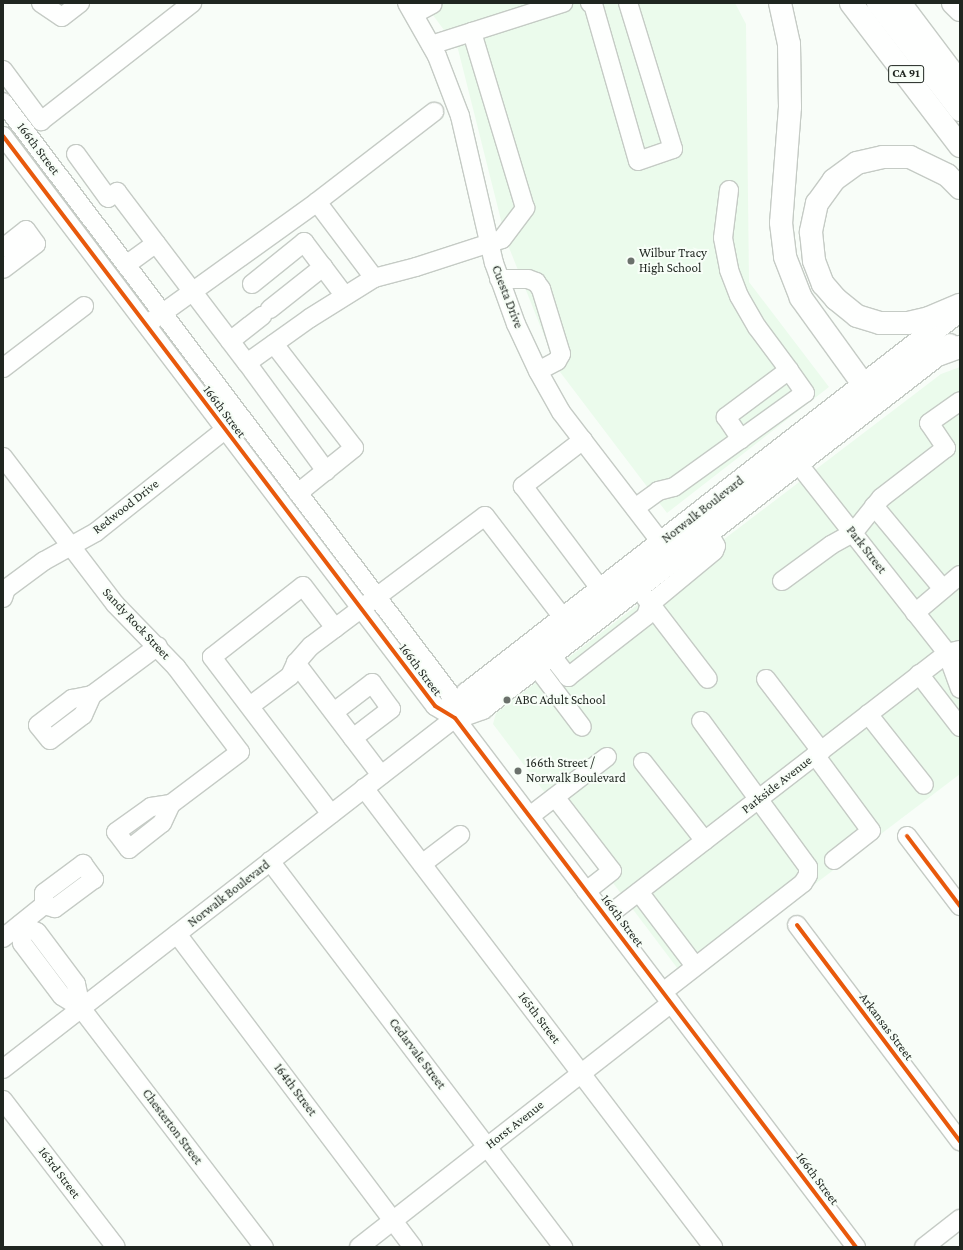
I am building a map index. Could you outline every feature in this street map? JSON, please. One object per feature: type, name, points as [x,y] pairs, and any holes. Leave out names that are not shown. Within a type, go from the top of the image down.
[{"type":"main road","points":[[780,3],[789,44],[790,107],[781,223],[785,257],[801,298],[870,393]]},
{"type":"main road","name":"CA 91","points":[[851,3],[960,146]]},
{"type":"main road","points":[[868,3],[960,124]]},
{"type":"main road","points":[[878,3],[960,110]]},
{"type":"main road","name":"CA 91","points":[[900,3],[960,83]]},
{"type":"main road","points":[[953,3],[960,10]]},
{"type":"main road","points":[[960,188],[947,176],[910,157],[883,157],[857,164],[834,180],[817,203],[811,232],[814,261],[823,284],[836,299],[857,316],[880,323],[908,323],[929,318],[960,305]]},
{"type":"main road","name":"Norwalk Boulevard","points":[[455,718],[482,708],[543,660],[643,596],[668,551],[870,393],[960,310]]},
{"type":"main road","name":"Norwalk Boulevard","points":[[870,393],[935,356],[960,337]]},
{"type":"main road","points":[[935,356],[960,347]]},
{"type":"main road","name":"Norwalk Boulevard","points":[[455,718],[468,693],[601,590],[668,551],[708,532],[791,455]]},
{"type":"street","points":[[41,3],[62,17],[80,3]]},
{"type":"street","points":[[3,70],[42,121],[192,3]]},
{"type":"street","points":[[590,3],[592,4],[638,161],[673,149],[628,3]]},
{"type":"street","points":[[411,9],[433,4]]},
{"type":"street","points":[[431,45],[556,4]]},
{"type":"street","name":"Cuesta Drive","points":[[411,9],[431,45],[460,116],[489,244],[499,279],[516,324],[538,372],[562,412],[668,551]]},
{"type":"street","points":[[247,364],[274,344],[374,278],[502,239],[525,208],[472,32]]},
{"type":"street","name":"166th Street","points":[[3,102],[450,694],[455,718]]},
{"type":"street","points":[[146,325],[317,202],[434,112]]},
{"type":"street","points":[[4,141],[23,128]]},
{"type":"street","name":"166th Street","points":[[4,141],[146,325],[435,706],[455,718],[856,1247]]},
{"type":"street","points":[[76,154],[108,198],[117,192],[326,471]]},
{"type":"street","points":[[635,508],[658,491],[674,487],[805,393],[757,327],[739,296],[729,270],[723,238],[729,190]]},
{"type":"street","points":[[317,202],[374,278]]},
{"type":"street","points":[[3,248],[26,230],[36,244],[3,269]]},
{"type":"street","points":[[252,284],[304,242],[345,296]]},
{"type":"street","points":[[126,265],[156,243]]},
{"type":"street","points":[[230,341],[323,267]]},
{"type":"street","points":[[499,279],[528,279],[536,282],[541,289],[560,354],[557,360],[538,372]]},
{"type":"street","points":[[3,368],[84,306]]},
{"type":"street","points":[[274,344],[354,448],[298,493]]},
{"type":"street","points":[[741,438],[726,417],[789,370]]},
{"type":"street","points":[[782,582],[832,545],[853,533],[881,498],[946,448],[929,423],[960,401]]},
{"type":"street","name":"Redwood Drive","points":[[4,592],[44,561],[96,532],[241,417]]},
{"type":"street","points":[[583,440],[520,489],[601,590]]},
{"type":"street","name":"Park Street","points":[[791,455],[915,613],[953,651],[960,689]]},
{"type":"street","name":"Sandy Rock Street","points":[[3,457],[115,604],[158,646],[240,752],[171,804]]},
{"type":"street","points":[[874,506],[943,589]]},
{"type":"street","points":[[250,706],[290,676],[296,663],[311,646],[487,514],[564,619]]},
{"type":"street","points":[[643,596],[714,551],[716,546],[708,532]]},
{"type":"street","points":[[915,613],[960,575]]},
{"type":"street","points":[[331,814],[212,656],[303,586],[335,628]]},
{"type":"street","points":[[543,660],[568,677],[646,616],[643,596]]},
{"type":"street","points":[[643,596],[708,679]]},
{"type":"street","points":[[92,695],[158,646]]},
{"type":"street","name":"Parkside Avenue","points":[[606,917],[919,674],[953,651]]},
{"type":"street","points":[[543,660],[582,727]]},
{"type":"street","points":[[296,663],[381,775]]},
{"type":"street","points":[[919,674],[960,726]]},
{"type":"street","points":[[766,679],[871,831],[834,860]]},
{"type":"street","points":[[334,712],[372,683],[391,709],[353,738]]},
{"type":"street","points":[[868,714],[924,785]]},
{"type":"street","name":"Norwalk Boulevard","points":[[3,1069],[455,718]]},
{"type":"street","name":"Horst Avenue","points":[[359,1247],[581,1073],[667,997],[695,966],[803,883],[808,875],[808,867],[757,800],[701,721]]},
{"type":"street","points":[[530,816],[607,757]]},
{"type":"street","points":[[643,762],[705,841]]},
{"type":"street","name":"165th Street","points":[[364,788],[713,1247]]},
{"type":"street","points":[[555,797],[612,871],[586,891]]},
{"type":"street","points":[[422,864],[460,835]]},
{"type":"street","points":[[907,836],[960,906]]},
{"type":"street","name":"Cedarvale Street","points":[[270,861],[563,1247]]},
{"type":"street","points":[[639,892],[695,966]]},
{"type":"street","points":[[3,938],[44,905]]},
{"type":"street","points":[[21,924],[22,943],[62,996],[81,1008]]},
{"type":"street","name":"Arkansas Street","points":[[797,925],[960,1141]]},
{"type":"street","name":"164th Street","points":[[177,934],[413,1247]]},
{"type":"street","name":"Chesterton Street","points":[[81,1008],[264,1247]]},
{"type":"street","name":"163rd Street","points":[[3,1100],[116,1247]]},
{"type":"street","points":[[924,1247],[960,1219]]},
{"type":"shaded area","name":"Wilbur Tracy High School","points":[[424,3],[735,3],[746,24],[749,282],[829,387],[667,513],[557,368],[506,240],[458,49]]},
{"type":"shaded area","points":[[960,367],[960,774],[687,981],[493,724],[496,713],[941,374]]},
{"type":"cycle path","points":[[3,136],[435,706],[455,718],[856,1247]]},
{"type":"cycle path","points":[[907,836],[960,906]]},
{"type":"cycle path","points":[[797,925],[960,1141]]},
{"type":"place","name":"Wilbur Tracy High School","points":[[631,261]]},
{"type":"place","name":"ABC Adult School","points":[[507,700]]},
{"type":"place","name":"166th Street / Norwalk Boulevard","points":[[518,771]]}]
